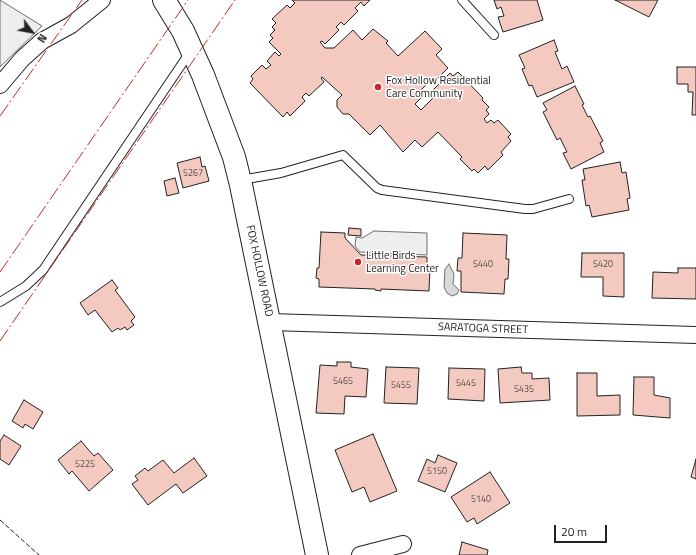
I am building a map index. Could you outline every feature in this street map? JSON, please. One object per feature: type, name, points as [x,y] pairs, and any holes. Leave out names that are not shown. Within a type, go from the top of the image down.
[{"type":"main road","name":"FOX HOLLOW ROAD","points":[[164,0],[183,30],[222,122],[240,180],[317,555]]},
{"type":"street","points":[[0,85],[22,59],[42,41],[71,25],[102,0]]},
{"type":"street","name":"SARATOGA STREET","points":[[270,322],[696,335]]},
{"type":"street","points":[[360,555],[403,544]]},
{"type":"lane","points":[[462,0],[494,35]]},
{"type":"lane","points":[[0,302],[26,286],[43,270],[191,50]]},
{"type":"lane","points":[[240,180],[281,173],[343,155],[382,190],[524,209],[533,209],[569,200]]},
{"type":"shaded area","points":[[0,0],[42,26],[0,67]]},
{"type":"shaded area","points":[[374,231],[427,233],[427,255],[360,252],[355,246],[356,237],[362,238]]},
{"type":"shaded area","points":[[449,264],[454,274],[453,284],[459,290],[457,294],[452,296],[447,293],[444,287],[445,269]]},
{"type":"building","name":"Fox Hollow Residential Care Community","points":[[292,0],[370,0],[364,6],[361,2],[355,8],[358,11],[344,25],[341,22],[336,27],[339,30],[325,44],[322,41],[320,42],[325,48],[334,48],[353,30],[362,40],[373,29],[388,41],[386,43],[398,56],[425,31],[442,49],[436,55],[448,68],[434,82],[431,80],[420,91],[424,95],[415,104],[421,110],[433,98],[429,94],[450,73],[453,76],[458,72],[483,98],[482,100],[489,107],[486,110],[489,114],[484,119],[487,123],[491,120],[494,123],[498,120],[511,134],[508,137],[511,141],[501,152],[503,155],[488,170],[485,166],[478,173],[474,169],[472,171],[460,159],[462,157],[438,132],[422,147],[415,140],[403,152],[380,125],[370,135],[349,114],[343,114],[337,107],[337,100],[342,95],[322,77],[321,78],[324,82],[309,96],[306,93],[302,97],[305,101],[290,116],[287,112],[283,117],[250,83],[253,79],[251,76],[262,65],[266,69],[271,65],[267,61],[275,52],[279,56],[281,54],[269,42],[273,38],[270,35],[275,30],[272,27],[276,23],[272,19],[287,5],[290,8],[295,3]]},
{"type":"building","points":[[494,0],[537,0],[543,20],[503,32],[498,17],[504,16],[501,7],[497,9]]},
{"type":"building","points":[[615,0],[658,0],[649,17]]},
{"type":"building","points":[[554,40],[558,51],[555,52],[562,69],[567,66],[574,82],[537,97],[532,85],[529,86],[522,69],[525,68],[519,55]]},
{"type":"building","points":[[677,67],[696,67],[696,115],[692,115],[693,92],[688,92],[688,84],[677,84]]},
{"type":"building","points":[[575,86],[584,104],[582,105],[588,117],[590,116],[603,141],[600,143],[604,152],[571,169],[563,153],[567,152],[560,138],[557,140],[543,112],[547,110],[543,103]]},
{"type":"building","points":[[200,157],[202,167],[205,166],[209,181],[183,188],[177,163]]},
{"type":"building","points":[[620,162],[622,173],[626,172],[630,198],[627,199],[629,210],[592,217],[589,205],[586,206],[582,180],[585,180],[583,169]]},
{"type":"building","points":[[175,178],[179,193],[167,196],[164,181]]},
{"type":"building","points":[[349,228],[361,229],[361,236],[348,235]]},
{"type":"building","name":"Little Birds Learning Center","points":[[321,232],[345,233],[345,238],[361,255],[427,257],[427,266],[430,266],[429,291],[381,289],[381,291],[375,289],[319,287],[319,279],[316,278],[317,268],[319,268]]},
{"type":"building","points":[[463,233],[507,235],[506,259],[509,259],[508,279],[505,279],[504,294],[461,292],[461,271],[457,271],[458,258],[462,258]]},
{"type":"building","points":[[582,253],[624,253],[624,297],[603,296],[603,277],[581,277]]},
{"type":"building","points":[[678,268],[696,268],[696,299],[652,298],[653,272],[678,273]]},
{"type":"building","points":[[112,280],[118,288],[115,290],[135,317],[131,321],[134,325],[127,330],[125,327],[120,330],[118,328],[112,332],[95,310],[88,315],[80,303]]},
{"type":"building","points":[[337,362],[351,362],[351,367],[368,369],[366,397],[345,396],[344,414],[316,413],[320,365],[337,366]]},
{"type":"building","points":[[386,367],[419,368],[417,404],[384,403]]},
{"type":"building","points":[[521,367],[522,373],[532,373],[532,379],[549,378],[550,400],[500,403],[498,369]]},
{"type":"building","points":[[449,368],[485,369],[484,401],[448,399]]},
{"type":"building","points":[[577,373],[597,373],[597,396],[620,395],[620,415],[577,416]]},
{"type":"building","points":[[634,377],[654,377],[654,395],[670,398],[670,418],[633,415]]},
{"type":"building","points":[[24,400],[43,412],[33,429],[25,424],[23,428],[12,421]]},
{"type":"building","points":[[373,434],[397,491],[370,502],[364,487],[352,492],[335,450]]},
{"type":"building","points":[[4,435],[21,446],[9,465],[0,459],[0,441]]},
{"type":"building","points":[[81,441],[94,456],[98,453],[113,470],[89,491],[72,471],[69,474],[58,460]]},
{"type":"building","points":[[438,455],[457,463],[445,492],[418,481],[427,459],[435,463]]},
{"type":"building","points":[[194,458],[207,476],[183,493],[176,484],[148,505],[132,484],[138,480],[135,476],[145,468],[148,471],[163,460],[174,473]]},
{"type":"building","points":[[696,459],[696,479],[691,477]]},
{"type":"building","points":[[490,472],[510,503],[477,524],[474,518],[467,522],[451,497]]},
{"type":"building","points":[[462,542],[488,550],[487,555],[459,555]]},
{"type":"fence","points":[[0,520],[39,555]]},
{"type":"power","points":[[0,116],[82,0]]},
{"type":"power","points":[[0,272],[188,0]]},
{"type":"power","points":[[0,341],[235,0]]},
{"type":"place","name":"Fox Hollow Residential Care Community","points":[[378,87]]},
{"type":"place","name":"Little Birds Learning Center","points":[[358,262]]}]
